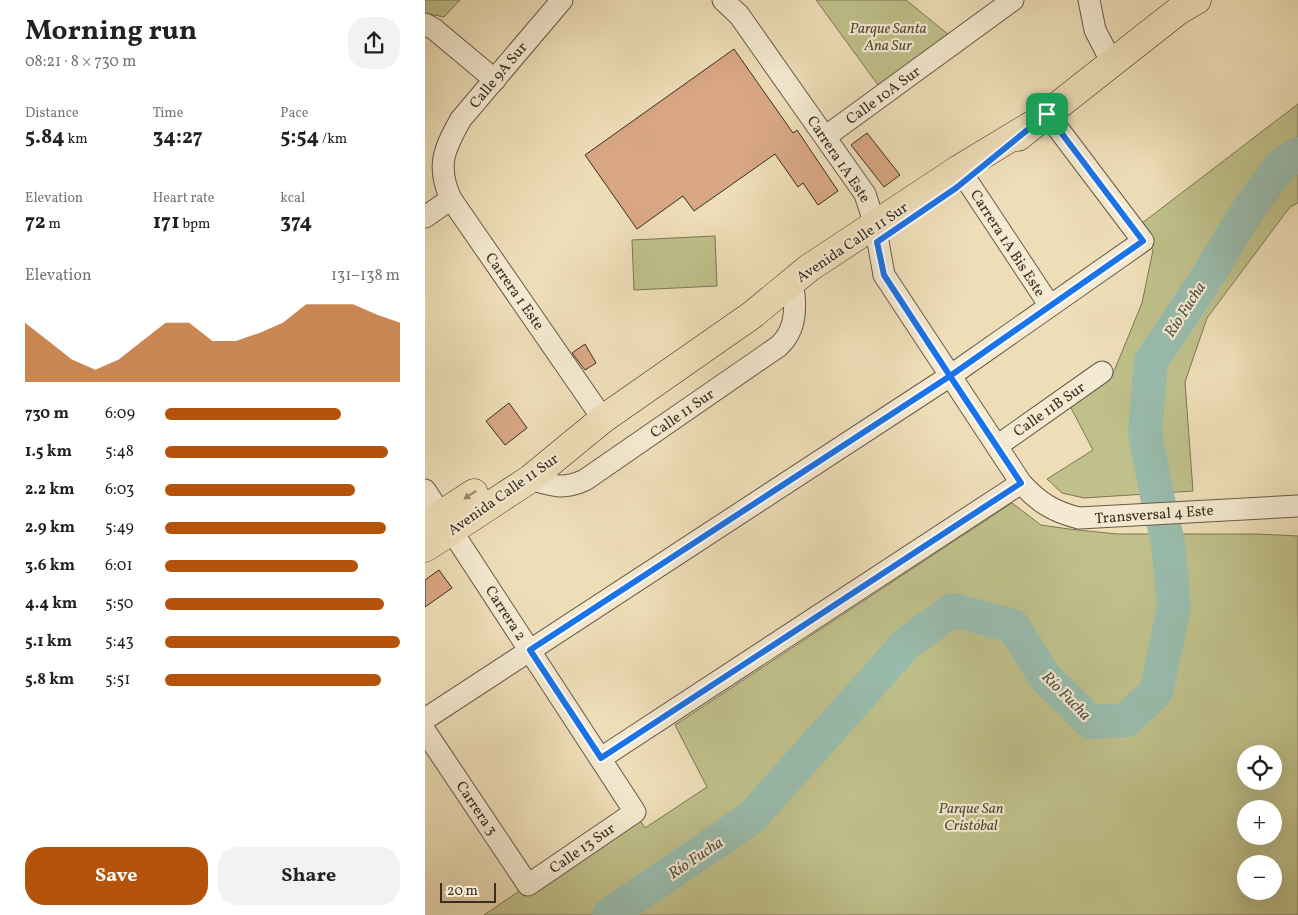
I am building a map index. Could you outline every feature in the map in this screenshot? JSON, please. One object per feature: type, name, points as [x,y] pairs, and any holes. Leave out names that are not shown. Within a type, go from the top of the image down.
[{"type":"main road","name":"Avenida Calle 11 Sur","points":[[439,523],[530,479],[603,419],[752,315],[809,268],[876,233],[966,179],[1188,4]]},
{"type":"main road","name":"Avenida Calle 11 Sur","points":[[752,315],[819,282],[876,233],[959,170],[1040,120]]},
{"type":"main road","name":"Avenida Calle 11 Sur","points":[[425,548],[439,523],[518,464],[603,419]]},
{"type":"street","name":"Calle 9A Sur","points":[[443,156],[449,139],[461,119],[562,0]]},
{"type":"street","name":"Carrera 1A Este","points":[[723,0],[739,15],[868,198],[884,275],[1021,483]]},
{"type":"street","name":"Calle 10A Sur","points":[[825,137],[1013,0]]},
{"type":"street","points":[[1089,0],[1095,30],[1112,63]]},
{"type":"street","points":[[425,24],[434,29],[495,80]]},
{"type":"street","points":[[425,719],[950,376],[1143,241],[1040,120]]},
{"type":"street","name":"Carrera 1 Este","points":[[443,156],[444,183],[451,199],[603,419]]},
{"type":"street","name":"Carrera 1A Bis Este","points":[[966,179],[1050,306]]},
{"type":"street","points":[[425,216],[451,199]]},
{"type":"street","name":"Calle 11 Sur","points":[[530,479],[557,487],[566,487],[585,480],[779,346],[790,333],[796,312],[794,294]]},
{"type":"street","name":"Calle 11B Sur","points":[[997,446],[1102,372]]},
{"type":"street","points":[[601,758],[1021,483]]},
{"type":"street","name":"Transversal 4 Este","points":[[1021,483],[1036,499],[1061,514],[1079,518],[1298,506]]},
{"type":"street","name":"Carrera 2","points":[[425,490],[439,523],[530,650],[635,812]]},
{"type":"street","name":"Carrera 3","points":[[425,731],[529,885]]},
{"type":"street","name":"Calle 13 Sur","points":[[529,885],[635,812]]},
{"type":"green space","points":[[425,0],[460,0],[444,17],[425,13]]},
{"type":"green space","name":"Parque Santa Ana Sur","points":[[816,0],[906,0],[949,35],[881,89]]},
{"type":"green space","points":[[1298,104],[1298,203],[1290,207],[1207,318],[1185,382],[1193,491],[1084,498],[1062,493],[1047,479],[1093,450],[1070,406],[1112,376],[1142,303],[1153,250],[1137,227]]},
{"type":"green space","points":[[715,236],[717,286],[634,290],[632,240]]},
{"type":"green space","name":"Parque San Cristóbal","points":[[1012,503],[1041,525],[1069,529],[1117,534],[1256,534],[1298,536],[1298,915],[484,915],[635,812],[645,828],[707,787],[675,725]]},
{"type":"building","points":[[734,49],[793,133],[797,130],[838,191],[818,205],[803,183],[798,187],[775,154],[694,211],[683,196],[637,229],[585,155]]},
{"type":"building","points":[[867,133],[900,175],[884,187],[851,145]]},
{"type":"building","points":[[585,344],[596,363],[585,370],[572,353]]},
{"type":"building","points":[[509,403],[527,428],[505,445],[486,421]]},
{"type":"building","points":[[439,570],[452,588],[425,607],[425,580]]},
{"type":"waterway","name":"Río Fucha","points":[[609,915],[751,818],[907,643],[953,610],[1013,626],[1045,677],[1091,722],[1126,720],[1156,692],[1174,608],[1168,542],[1145,433],[1151,361],[1202,285],[1248,210],[1282,164],[1298,154]]},
{"type":"route","points":[[1047,114],[956,188],[877,242],[884,275],[950,376],[530,650],[601,758],[1021,483],[950,376],[1143,241],[1047,114]]}]
